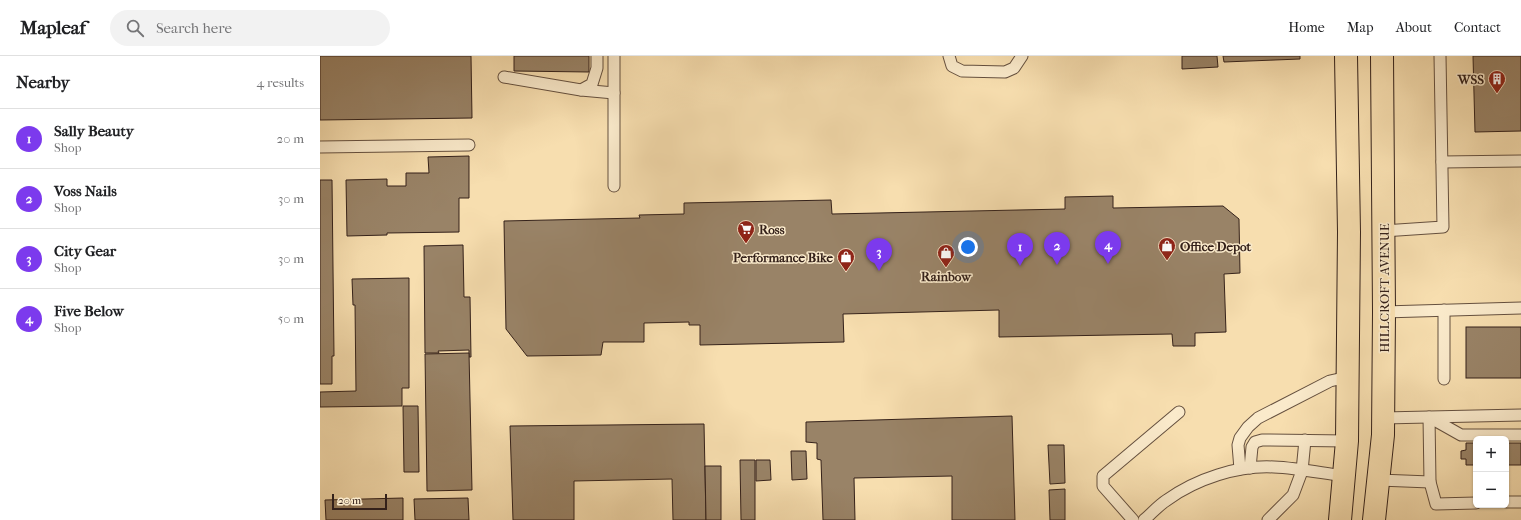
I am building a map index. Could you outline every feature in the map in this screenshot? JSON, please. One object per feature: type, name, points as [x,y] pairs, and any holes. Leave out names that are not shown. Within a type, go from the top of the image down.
[{"type":"main road","points":[[1340,520],[1347,441],[1348,377],[1349,232],[1346,56]]},
{"type":"main road","name":"HILLCROFT AVENUE","points":[[1374,520],[1379,480],[1383,418],[1384,312],[1382,56]]},
{"type":"main road","points":[[1349,232],[1383,231]]},
{"type":"main road","points":[[1344,476],[1379,480]]},
{"type":"lane","points":[[581,90],[592,84],[597,68],[597,56]]},
{"type":"lane","points":[[614,56],[614,186]]},
{"type":"lane","points":[[949,56],[952,66],[962,71],[1005,72],[1014,68],[1022,56]]},
{"type":"lane","points":[[1383,231],[1443,227],[1440,56]]},
{"type":"lane","points":[[504,77],[581,90],[614,93]]},
{"type":"lane","points":[[320,147],[469,145]]},
{"type":"lane","points":[[1442,162],[1520,160]]},
{"type":"lane","points":[[1384,312],[1521,308]]},
{"type":"lane","points":[[1444,310],[1444,379]]},
{"type":"lane","points":[[1245,468],[1238,445],[1240,438],[1248,427],[1258,418],[1330,381],[1348,377]]},
{"type":"lane","points":[[1132,520],[1103,486],[1103,476],[1179,412]]},
{"type":"lane","points":[[1383,418],[1521,416]]},
{"type":"lane","points":[[1429,417],[1461,435],[1521,435]]},
{"type":"lane","points":[[1429,417],[1430,482],[1436,504],[1473,503]]},
{"type":"lane","points":[[1245,468],[1254,442],[1262,440],[1347,441]]},
{"type":"lane","points":[[1268,520],[1293,495],[1302,471],[1305,440]]},
{"type":"lane","points":[[1144,520],[1166,500],[1185,489],[1226,472],[1245,468],[1274,467],[1344,476]]},
{"type":"lane","points":[[1379,480],[1430,482]]},
{"type":"lane","points":[[1509,502],[1521,502]]},
{"type":"building","points":[[320,56],[471,56],[472,118],[320,120]]},
{"type":"building","points":[[514,56],[589,56],[589,72],[514,71]]},
{"type":"building","points":[[1182,56],[1217,56],[1218,67],[1182,69]]},
{"type":"building","points":[[1223,56],[1300,56],[1300,59],[1224,62]]},
{"type":"building","name":"WSS","points":[[1473,56],[1521,56],[1521,131],[1475,132]]},
{"type":"building","points":[[469,156],[469,198],[459,198],[459,232],[387,233],[387,235],[347,236],[346,180],[387,179],[387,186],[406,186],[406,173],[429,173],[428,157]]},
{"type":"building","points":[[320,180],[332,180],[334,356],[332,356],[332,384],[320,384]]},
{"type":"building","points":[[1113,196],[1113,208],[1223,206],[1239,219],[1240,273],[1224,274],[1226,332],[1195,333],[1195,346],[1173,346],[1172,334],[999,337],[999,310],[843,314],[844,342],[700,345],[700,325],[689,325],[689,322],[644,323],[644,342],[603,342],[601,355],[527,356],[506,329],[504,221],[640,218],[639,215],[684,214],[684,203],[831,200],[832,214],[1065,209],[1065,197]]},
{"type":"building","points":[[463,245],[464,297],[470,297],[471,357],[469,357],[469,350],[425,353],[424,246]]},
{"type":"building","points":[[409,278],[409,388],[402,388],[402,406],[320,407],[320,392],[356,391],[355,305],[353,305],[352,279]]},
{"type":"building","points":[[1466,327],[1521,327],[1521,378],[1466,378]]},
{"type":"building","points":[[469,353],[472,490],[427,491],[425,354]]},
{"type":"building","points":[[403,406],[418,406],[419,472],[404,472]]},
{"type":"building","points":[[1012,416],[1015,520],[952,520],[952,476],[854,478],[855,520],[823,520],[821,460],[817,459],[817,443],[806,442],[806,422]]},
{"type":"building","points":[[704,424],[706,520],[673,520],[672,479],[574,481],[574,520],[513,520],[510,426]]},
{"type":"building","points":[[1466,443],[1473,443],[1473,465],[1466,465],[1466,459],[1461,459],[1461,451],[1466,450]]},
{"type":"building","points":[[1509,443],[1521,443],[1521,465],[1509,465]]},
{"type":"building","points":[[1048,445],[1064,445],[1065,483],[1050,484]]},
{"type":"building","points":[[791,451],[806,451],[807,479],[792,480]]},
{"type":"building","points":[[740,460],[755,460],[755,520],[741,520]]},
{"type":"building","points":[[756,460],[770,460],[771,480],[756,481]]},
{"type":"building","points":[[705,466],[721,466],[721,520],[706,520]]},
{"type":"building","points":[[1065,489],[1065,520],[1050,520],[1049,490]]},
{"type":"building","points":[[403,498],[403,520],[326,520],[325,500]]},
{"type":"building","points":[[468,498],[469,520],[415,520],[414,499]]},
{"type":"place","name":"WSS","points":[[1497,94]]},
{"type":"place","name":"Ross","points":[[746,244]]},
{"type":"place","name":"Office Depot","points":[[1167,261]]},
{"type":"place","name":"Five Below","points":[[1108,264]]},
{"type":"place","name":"Voss Nails","points":[[1057,265]]},
{"type":"place","name":"Sally Beauty","points":[[1020,266]]},
{"type":"place","name":"Rainbow","points":[[946,268]]},
{"type":"place","name":"City Gear","points":[[879,271]]},
{"type":"place","name":"Performance Bike","points":[[846,272]]}]
